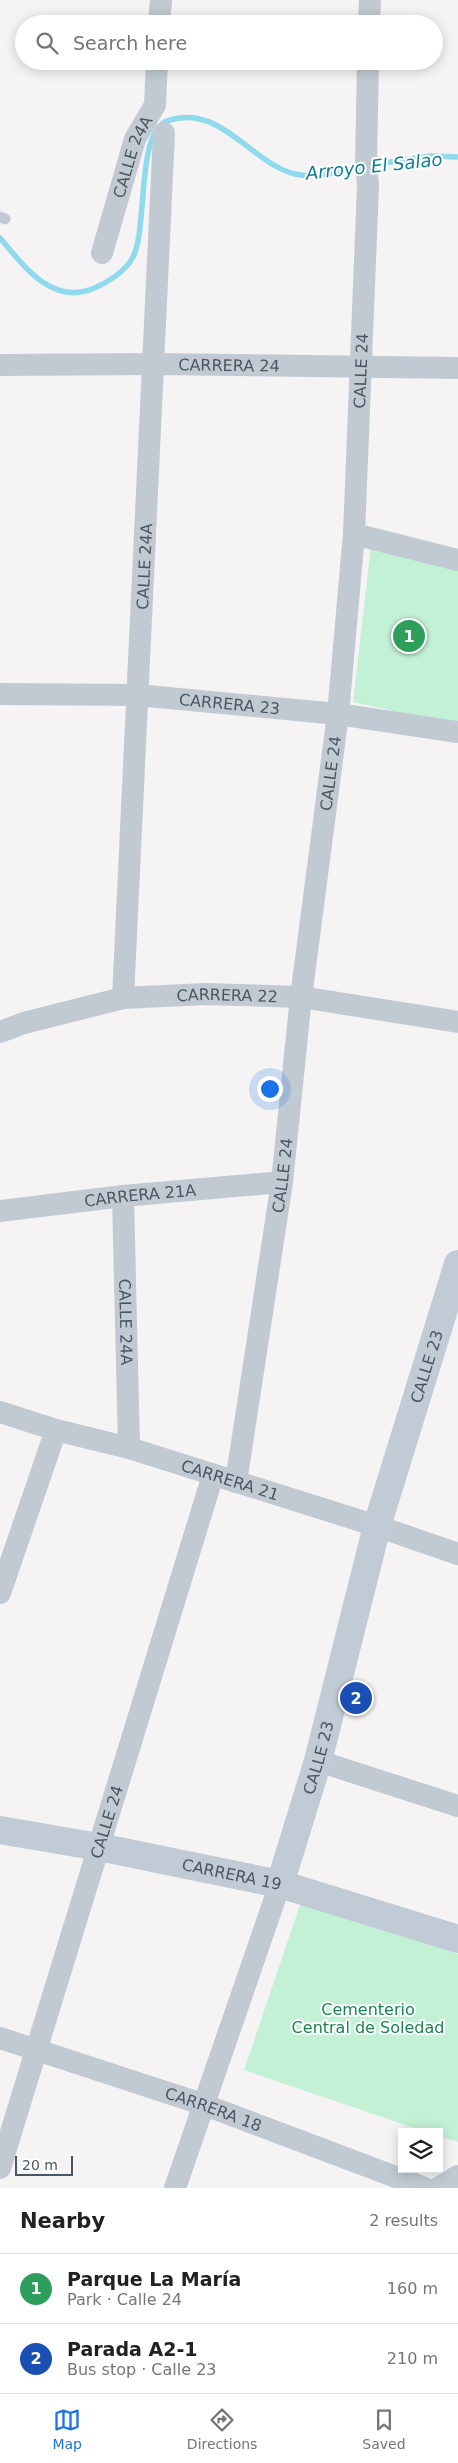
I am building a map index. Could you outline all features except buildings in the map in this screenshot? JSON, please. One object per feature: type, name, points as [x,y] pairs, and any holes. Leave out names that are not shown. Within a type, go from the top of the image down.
[{"type":"street","points":[[160,15],[161,0]]},
{"type":"street","points":[[369,15],[370,0]]},
{"type":"street","name":"CALLE 24A","points":[[102,253],[135,139],[155,105],[157,70]]},
{"type":"street","name":"CALLE 24","points":[[236,1482],[282,1182],[301,997],[338,714],[354,534],[362,367],[368,186],[366,163],[368,70]]},
{"type":"street","name":"CALLE 24A","points":[[123,998],[155,364],[164,133]]},
{"type":"street","name":"CARRERA 24","points":[[0,365],[155,364],[458,368]]},
{"type":"street","points":[[354,534],[458,560]]},
{"type":"street","name":"CARRERA 23","points":[[0,694],[137,695],[338,714],[458,732]]},
{"type":"street","name":"CARRERA 22","points":[[0,1032],[24,1023],[123,998],[206,994],[301,997],[458,1022]]},
{"type":"street","name":"CARRERA 21A","points":[[0,1211],[123,1196],[282,1182]]},
{"type":"street","name":"CALLE 24A","points":[[123,1196],[129,1448]]},
{"type":"street","name":"CALLE 23","points":[[175,2188],[280,1884],[318,1761],[377,1526],[458,1264]]},
{"type":"street","name":"CARRERA 21","points":[[0,1412],[56,1430],[129,1448],[377,1526],[458,1554]]},
{"type":"street","points":[[0,1593],[56,1430]]},
{"type":"street","name":"CALLE 24","points":[[0,2168],[213,1475]]},
{"type":"street","points":[[318,1761],[458,1806]]},
{"type":"street","name":"CARRERA 19","points":[[0,1830],[99,1847],[280,1884],[458,1939]]},
{"type":"street","name":"CARRERA 18","points":[[0,2038],[204,2105],[425,2188]]},
{"type":"street","points":[[438,2188],[458,2176]]},
{"type":"green space","points":[[371,546],[458,569],[458,725],[353,702]]},
{"type":"green space","name":"Cementerio Central de Soledad","points":[[301,1902],[458,1954],[458,2142],[443,2137],[443,2128],[414,2128],[244,2070]]},
{"type":"waterway","name":"Arroyo El Salao","points":[[0,238],[28,270],[39,280],[51,287],[64,292],[77,293],[104,284],[125,267],[133,257],[140,225],[147,161],[151,143],[157,129],[167,121],[186,117],[203,120],[219,127],[279,168],[295,174],[311,176],[362,167]]},
{"type":"waterway","name":"Arroyo El Salao","points":[[371,165],[430,156],[458,157]]},
{"type":"place","name":"Parque La María","points":[[409,636]]},
{"type":"place","name":"Parada A2-1","points":[[356,1698]]}]
